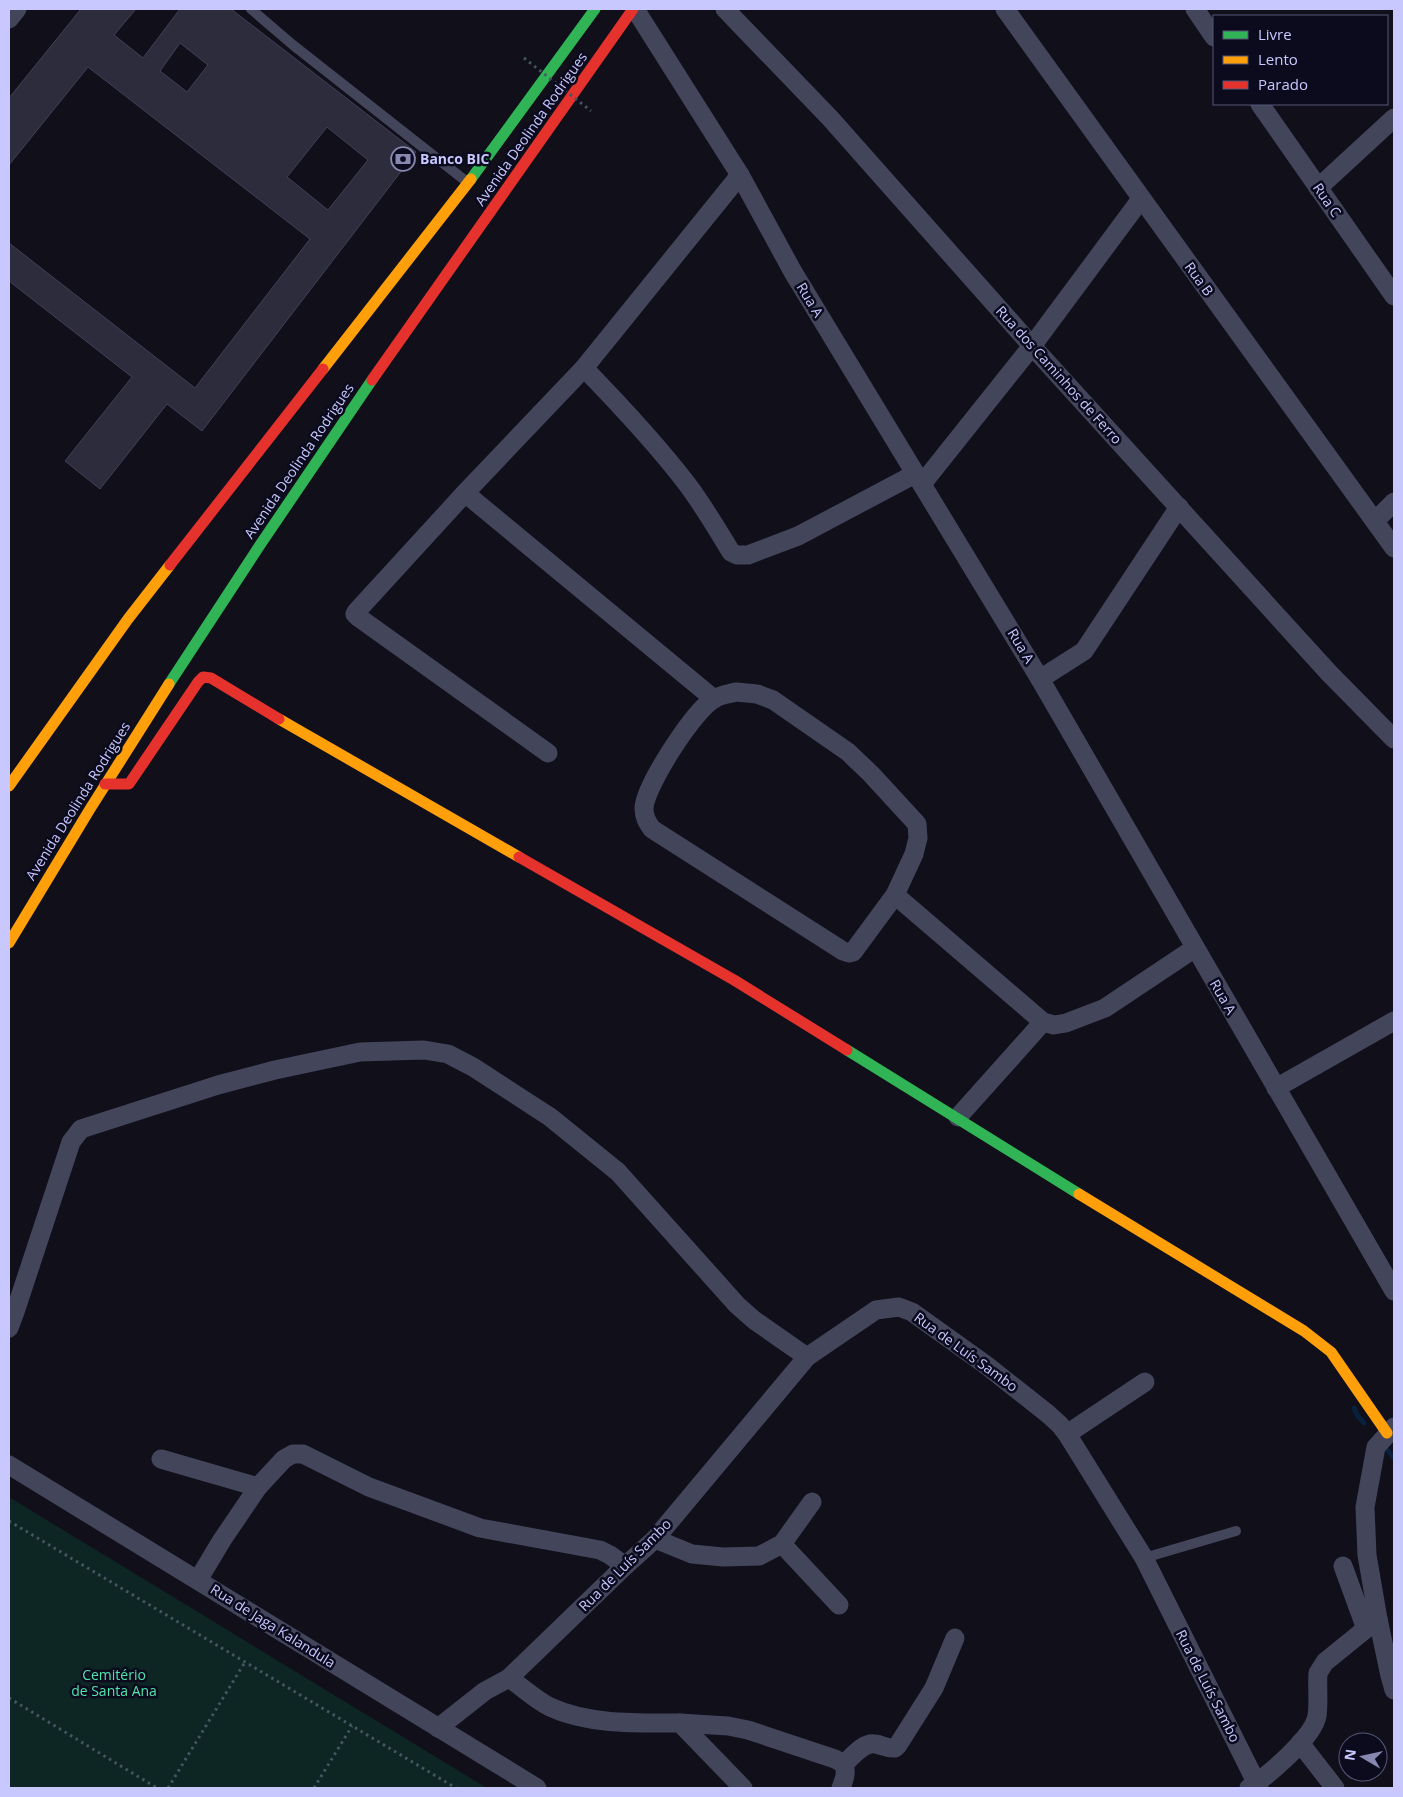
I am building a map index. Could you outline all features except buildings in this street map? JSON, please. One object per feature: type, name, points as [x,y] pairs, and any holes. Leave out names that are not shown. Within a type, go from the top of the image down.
[{"type":"main road","name":"Avenida Deolinda Rodrigues","points":[[9,786],[128,619],[468,183],[595,9]]},
{"type":"main road","name":"Avenida Deolinda Rodrigues","points":[[9,942],[86,813],[216,612],[348,415],[634,9]]},
{"type":"main road","points":[[105,784],[129,784],[198,682],[203,677],[211,678],[329,749],[734,980],[1304,1331],[1331,1352],[1391,1430]]},
{"type":"street","points":[[9,19],[17,9]]},
{"type":"street","name":"Rua A","points":[[634,9],[740,175],[793,272],[1040,679],[1394,1291]]},
{"type":"street","name":"Rua dos Caminhos de Ferro","points":[[725,9],[830,118],[1032,346],[1323,666],[1394,739]]},
{"type":"street","name":"Rua B","points":[[1005,9],[1394,548]]},
{"type":"street","points":[[1195,9],[1213,36]]},
{"type":"street","name":"Rua C","points":[[1261,105],[1394,296]]},
{"type":"street","points":[[1318,188],[1394,118]]},
{"type":"street","points":[[548,753],[355,614],[465,493],[584,368],[740,175]]},
{"type":"street","points":[[584,368],[641,427],[670,462],[731,552],[738,555],[748,555],[798,536],[919,479],[1032,346],[1141,199]]},
{"type":"street","points":[[465,493],[714,699]]},
{"type":"street","points":[[1375,521],[1394,502]]},
{"type":"street","points":[[1040,679],[1084,651],[1179,507]]},
{"type":"street","points":[[736,692],[757,694],[773,700],[848,752],[917,824],[918,838],[914,854],[895,895],[853,952],[843,951],[652,829],[645,820],[644,806],[648,792],[690,723],[714,699],[736,692]]},
{"type":"street","points":[[895,895],[1043,1022],[1054,1025],[1066,1023],[1105,1008],[1195,948]]},
{"type":"street","points":[[1276,1088],[1394,1021]]},
{"type":"street","points":[[958,1118],[1043,1022]]},
{"type":"street","points":[[9,1328],[70,1142],[81,1128],[218,1085],[275,1070],[360,1052],[424,1050],[448,1054],[481,1072],[550,1117],[618,1172],[737,1305],[754,1320],[807,1357]]},
{"type":"street","name":"Rua de Luís Sambo","points":[[438,1728],[485,1691],[510,1678],[655,1539],[807,1357],[876,1310],[898,1307],[912,1312],[986,1365],[1048,1414],[1067,1434],[1144,1558],[1255,1787]]},
{"type":"street","points":[[1067,1434],[1145,1382]]},
{"type":"street","points":[[1372,1624],[1365,1507],[1376,1447],[1391,1430]]},
{"type":"street","points":[[198,1580],[222,1540],[258,1487],[284,1459],[293,1454],[303,1454],[369,1487],[480,1528],[600,1550],[625,1566]]},
{"type":"street","points":[[161,1459],[258,1487]]},
{"type":"street","name":"Rua de Jaga Kalandula","points":[[9,1465],[537,1788]]},
{"type":"street","points":[[655,1539],[692,1554],[723,1557],[759,1556],[782,1544],[812,1502]]},
{"type":"street","points":[[782,1544],[839,1605]]},
{"type":"street","points":[[1343,1566],[1372,1624],[1394,1690]]},
{"type":"street","points":[[1255,1787],[1294,1750],[1314,1724],[1317,1716],[1319,1670],[1325,1662],[1372,1624]]},
{"type":"street","points":[[844,1764],[870,1743],[889,1749],[895,1748],[898,1745],[934,1688],[955,1638]]},
{"type":"street","points":[[510,1678],[549,1706],[568,1714],[637,1723],[728,1726],[748,1730],[836,1759],[844,1764],[846,1777],[842,1788]]},
{"type":"street","points":[[680,1723],[743,1788]]},
{"type":"street","points":[[1300,1743],[1335,1788]]},
{"type":"lane","points":[[251,9],[293,45],[468,183]]},
{"type":"lane","points":[[1144,1558],[1236,1531]]},
{"type":"path","points":[[524,58],[591,111]]},
{"type":"path","points":[[9,1521],[456,1788]]},
{"type":"path","points":[[168,1788],[245,1662]]},
{"type":"path","points":[[9,1698],[157,1788]]},
{"type":"path","points":[[314,1788],[352,1726]]},
{"type":"green space","name":"Cemitério de Santa Ana","points":[[9,1497],[487,1788],[9,1788]]},
{"type":"waterway","points":[[1354,1408],[1364,1423]]},
{"type":"waterway","points":[[1383,1445],[1394,1458]]},
{"type":"traffic: fast","points":[[471,179],[595,9]]},
{"type":"traffic: fast","points":[[169,684],[260,545],[372,380]]},
{"type":"traffic: fast","points":[[847,1050],[1079,1194]]},
{"type":"traffic: slow","points":[[323,369],[471,179]]},
{"type":"traffic: slow","points":[[9,786],[128,619],[170,565]]},
{"type":"traffic: slow","points":[[9,943],[90,809],[169,684]]},
{"type":"traffic: slow","points":[[279,719],[519,857]]},
{"type":"traffic: slow","points":[[1079,1194],[1304,1331],[1331,1352],[1387,1433]]},
{"type":"traffic: jam","points":[[372,380],[633,9]]},
{"type":"traffic: jam","points":[[170,565],[323,369]]},
{"type":"traffic: jam","points":[[105,784],[129,784],[203,677],[211,678],[279,719]]},
{"type":"traffic: jam","points":[[519,857],[734,980],[847,1050]]},
{"type":"place","name":"Banco BIC","points":[[403,159]]}]
